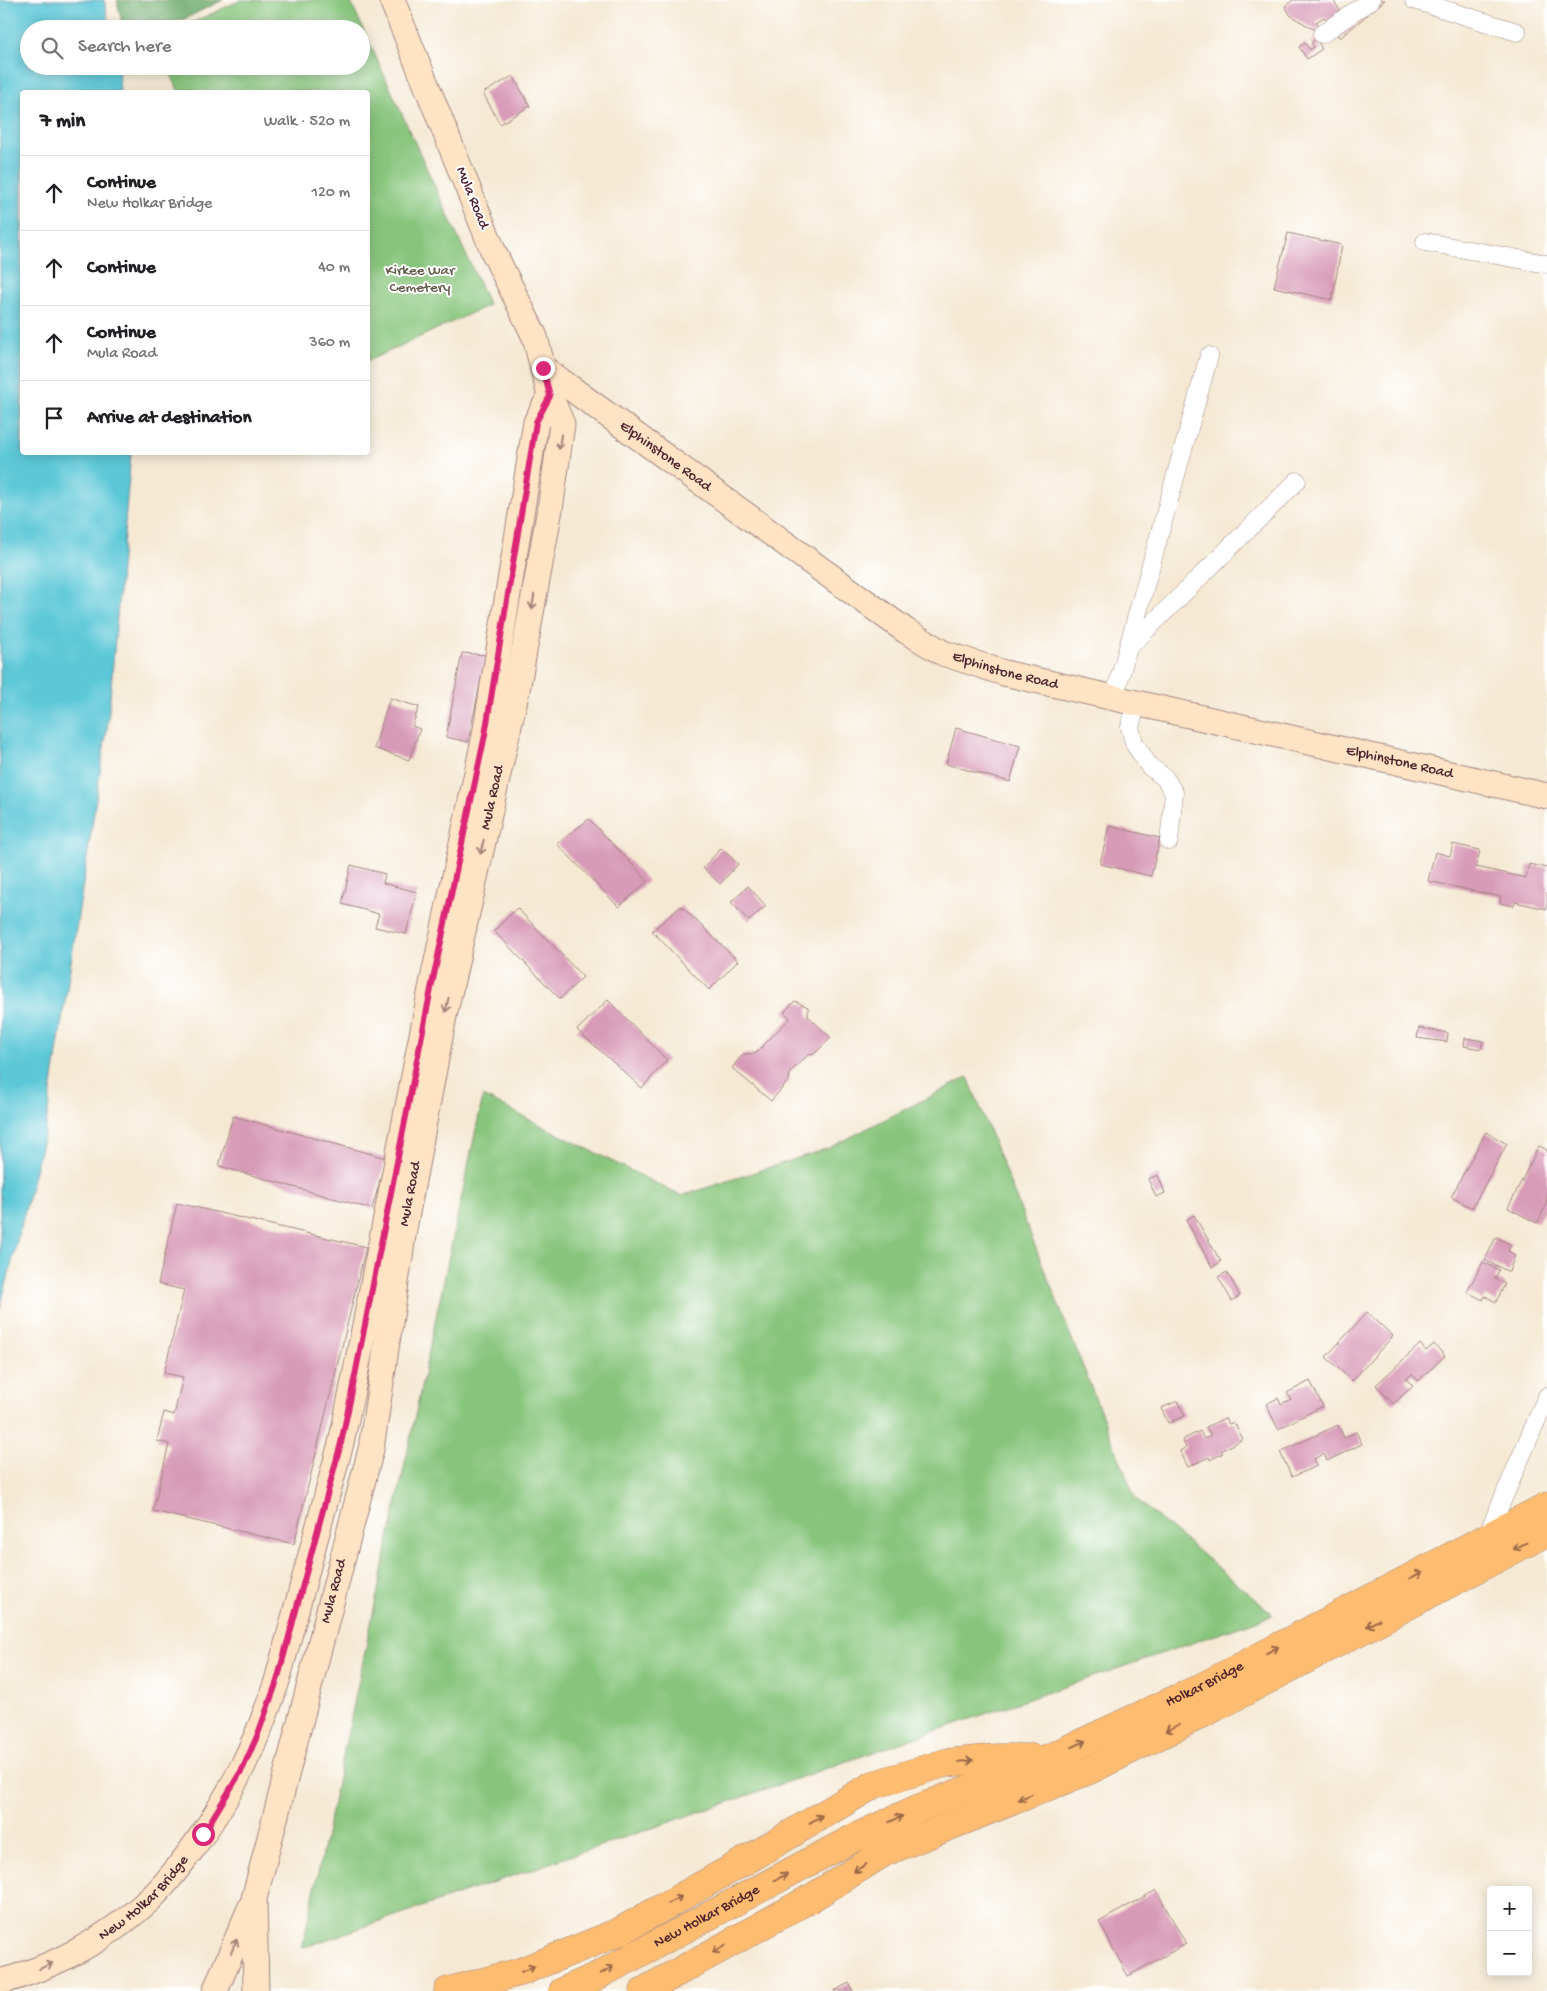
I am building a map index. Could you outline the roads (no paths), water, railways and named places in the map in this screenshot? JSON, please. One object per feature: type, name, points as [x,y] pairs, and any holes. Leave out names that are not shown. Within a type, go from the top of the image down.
[{"type":"main road","name":"Mula Road","points":[[323,1507],[341,1443],[351,1397],[431,989],[485,787],[517,690],[551,503],[562,424],[550,396],[535,337],[494,254],[392,0]]},
{"type":"main road","name":"Elphinstone Road","points":[[543,368],[906,631],[943,654],[1004,673],[1547,796]]},
{"type":"main road","name":"Mula Road","points":[[256,1991],[254,1899],[371,1449],[404,1229],[485,787],[485,735],[536,422],[550,396]]},
{"type":"main road","points":[[501,637],[526,642]]},
{"type":"main road","points":[[351,1397],[377,1403]]},
{"type":"main road","name":"Holkar Bridge","points":[[852,1840],[918,1809],[1051,1757],[1490,1549],[1547,1506]]},
{"type":"main road","name":"New Holkar Bridge","points":[[0,1982],[25,1975],[67,1956],[102,1936],[129,1917],[149,1900],[176,1870],[203,1834],[243,1768],[268,1707],[277,1681],[323,1507]]},
{"type":"main road","points":[[644,1991],[813,1896],[886,1852],[1092,1769],[1216,1706],[1490,1549],[1547,1532]]},
{"type":"main road","points":[[448,1991],[520,1972],[619,1932],[752,1857],[873,1785],[945,1763],[998,1758],[1051,1757]]},
{"type":"main road","name":"New Holkar Bridge","points":[[563,1991],[595,1977],[852,1840]]},
{"type":"main road","points":[[214,1991],[254,1899]]},
{"type":"street","points":[[1322,34],[1372,0]]},
{"type":"street","points":[[1414,0],[1517,32]]},
{"type":"street","points":[[1425,242],[1547,264]]},
{"type":"street","points":[[1169,841],[1174,793],[1165,778],[1149,766],[1134,743],[1126,701],[1128,648],[1209,356]]},
{"type":"street","points":[[1128,648],[1297,481]]},
{"type":"street","points":[[1490,1549],[1547,1396]]},
{"type":"water","points":[[0,0],[104,0],[108,20],[20,20],[20,75],[119,75],[120,90],[20,90],[20,455],[131,455],[108,721],[45,1131],[0,1309]]},
{"type":"park label","name":"Kirkee War Cemetery","points":[[420,280]]}]
